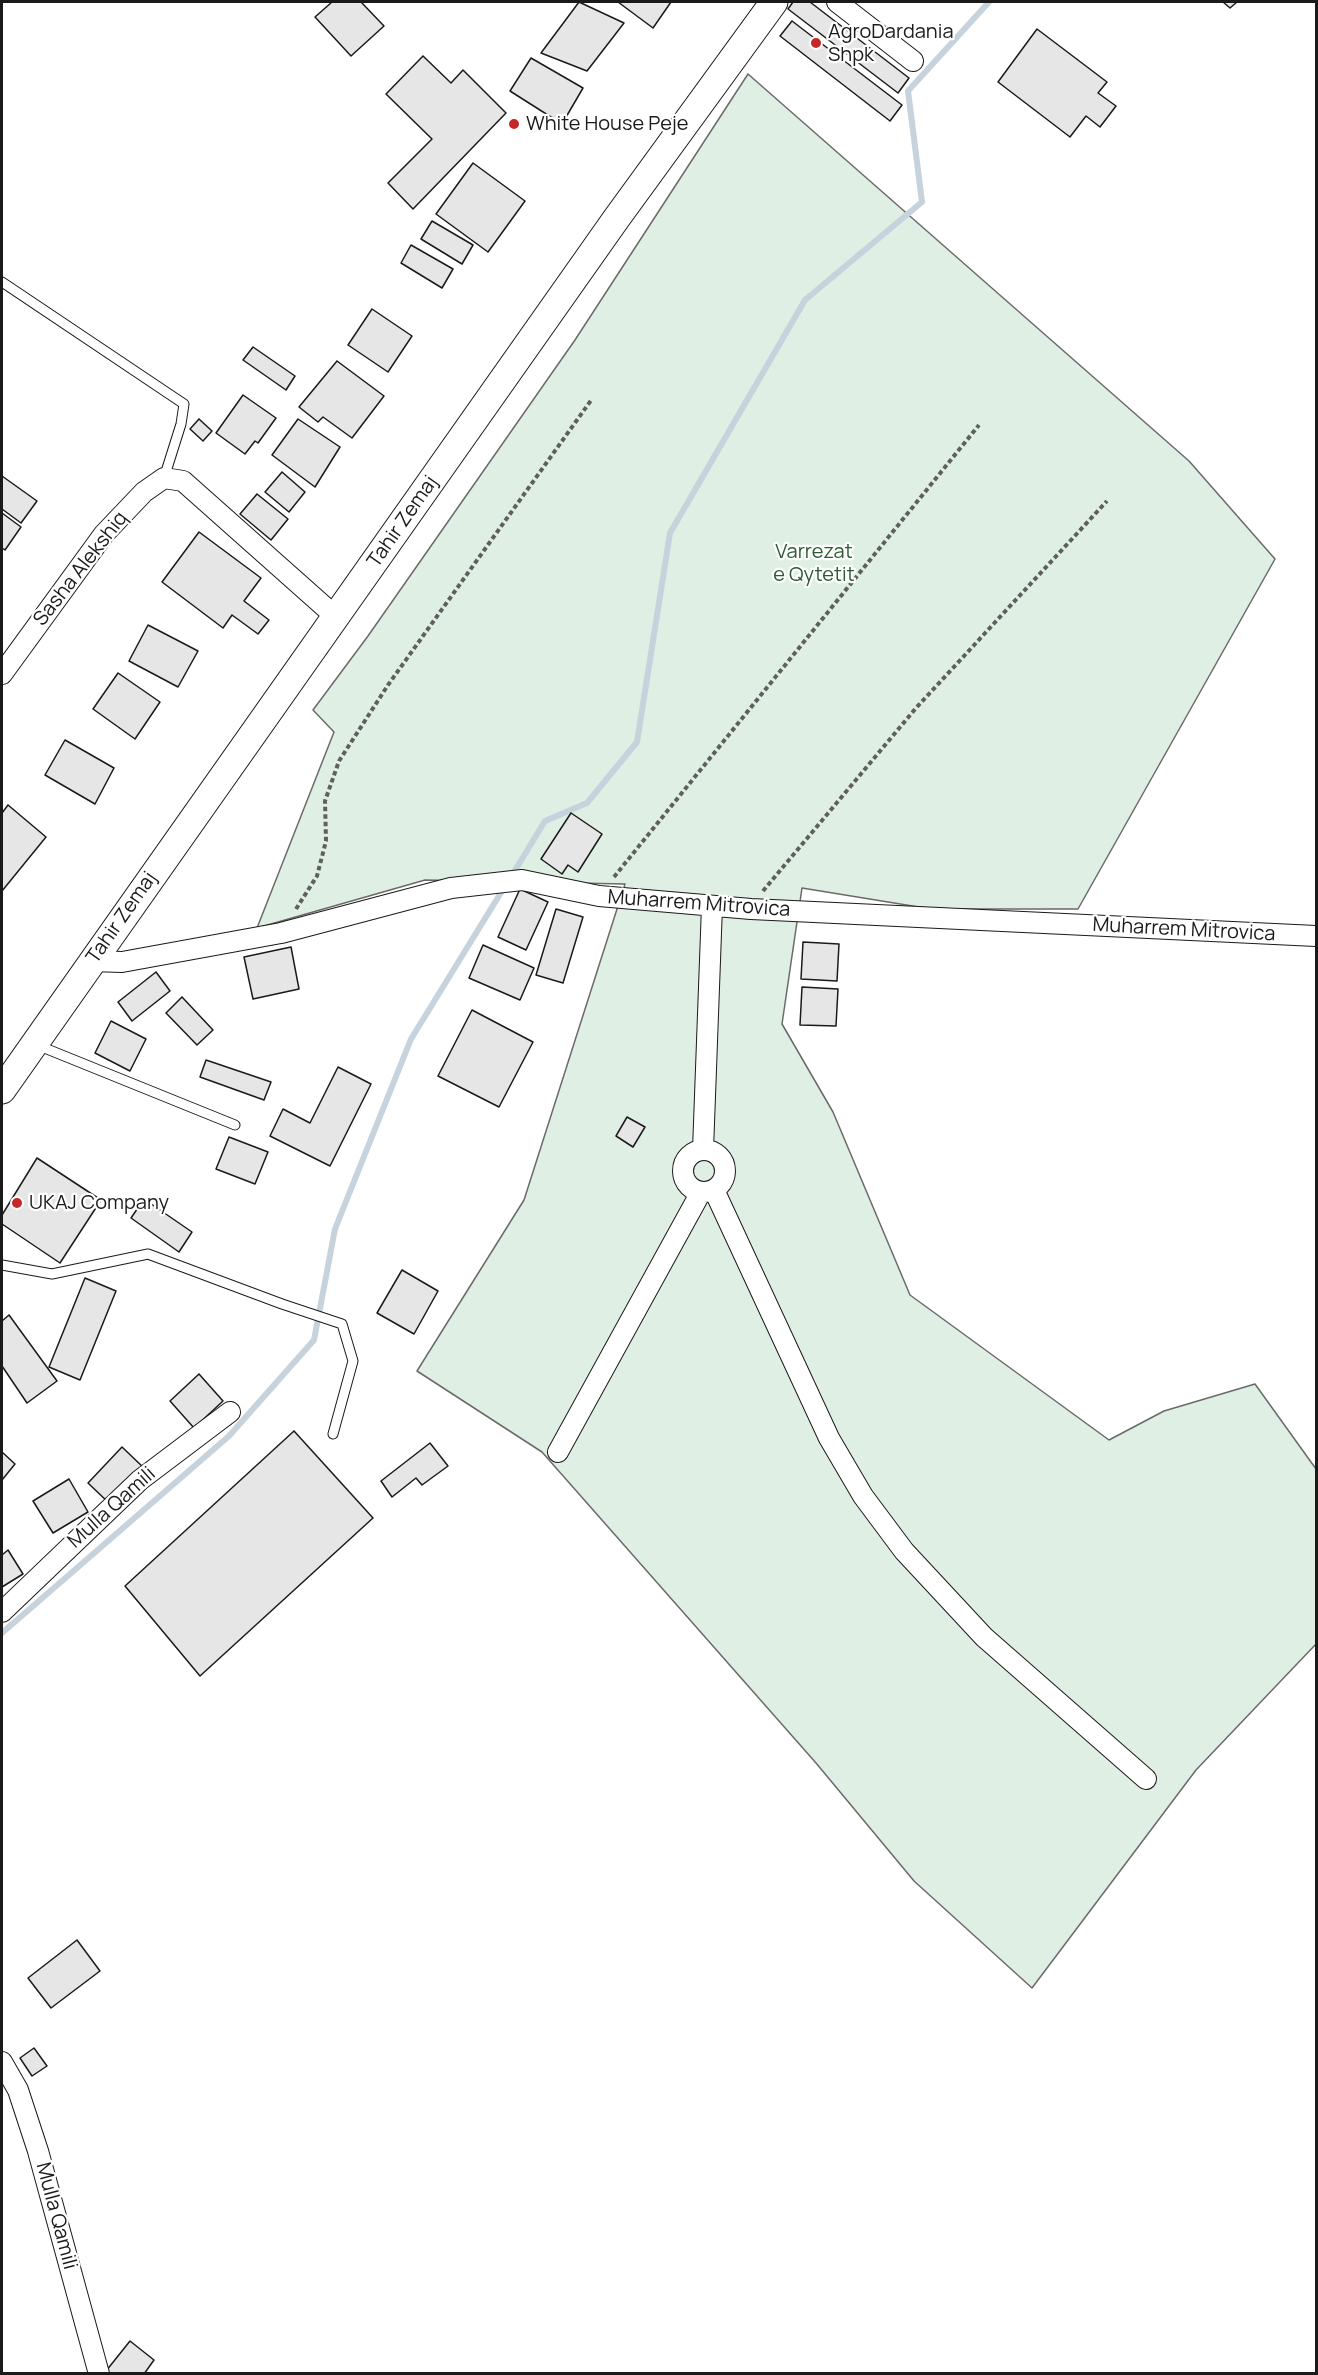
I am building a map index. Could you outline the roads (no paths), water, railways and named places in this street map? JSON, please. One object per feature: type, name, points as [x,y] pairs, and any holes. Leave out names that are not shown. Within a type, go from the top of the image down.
[{"type":"main road","name":"Tahir Zemaj","points":[[2,1090],[616,219],[774,2]]},
{"type":"street","points":[[837,2],[913,61]]},
{"type":"street","points":[[164,478],[183,481],[336,616]]},
{"type":"street","name":"Sasha Alekshiq","points":[[2,674],[104,534],[144,492],[164,478]]},
{"type":"street","name":"Muharrem Mitrovica","points":[[91,961],[122,962],[281,933],[451,888],[522,880],[599,896],[751,909],[1317,936]]},
{"type":"street","points":[[703,1150],[712,906]]},
{"type":"street","points":[[558,1452],[707,1191],[723,1180],[724,1165],[716,1154],[703,1150],[690,1155],[683,1167],[688,1185],[707,1191],[829,1438],[863,1496],[904,1551],[984,1637],[1146,1779]]},
{"type":"street","name":"Mulla Qamili","points":[[2,1612],[140,1480],[230,1412]]},
{"type":"street","name":"Mulla Qamili","points":[[2,2062],[18,2090],[38,2151],[99,2373]]},
{"type":"lane","points":[[2,282],[184,404],[181,424],[164,478]]},
{"type":"lane","points":[[33,1044],[235,1125]]},
{"type":"lane","points":[[2,1265],[52,1274],[148,1254],[342,1324],[353,1361],[333,1434]]},
{"type":"waterway","points":[[511,877],[545,821],[587,803],[637,742],[670,533],[805,300],[922,202],[908,91],[989,2]]},
{"type":"waterway","points":[[2,1633],[229,1436],[314,1340],[335,1229],[411,1039],[505,886]]},
{"type":"place","name":"AgroDardania Shpk","points":[[816,43]]},
{"type":"place","name":"White House Peje","points":[[514,124]]},
{"type":"place","name":"UKAJ Company","points":[[17,1203]]},
{"type":"park label","name":"Varrezat e Qytetit","points":[[814,564]]}]
